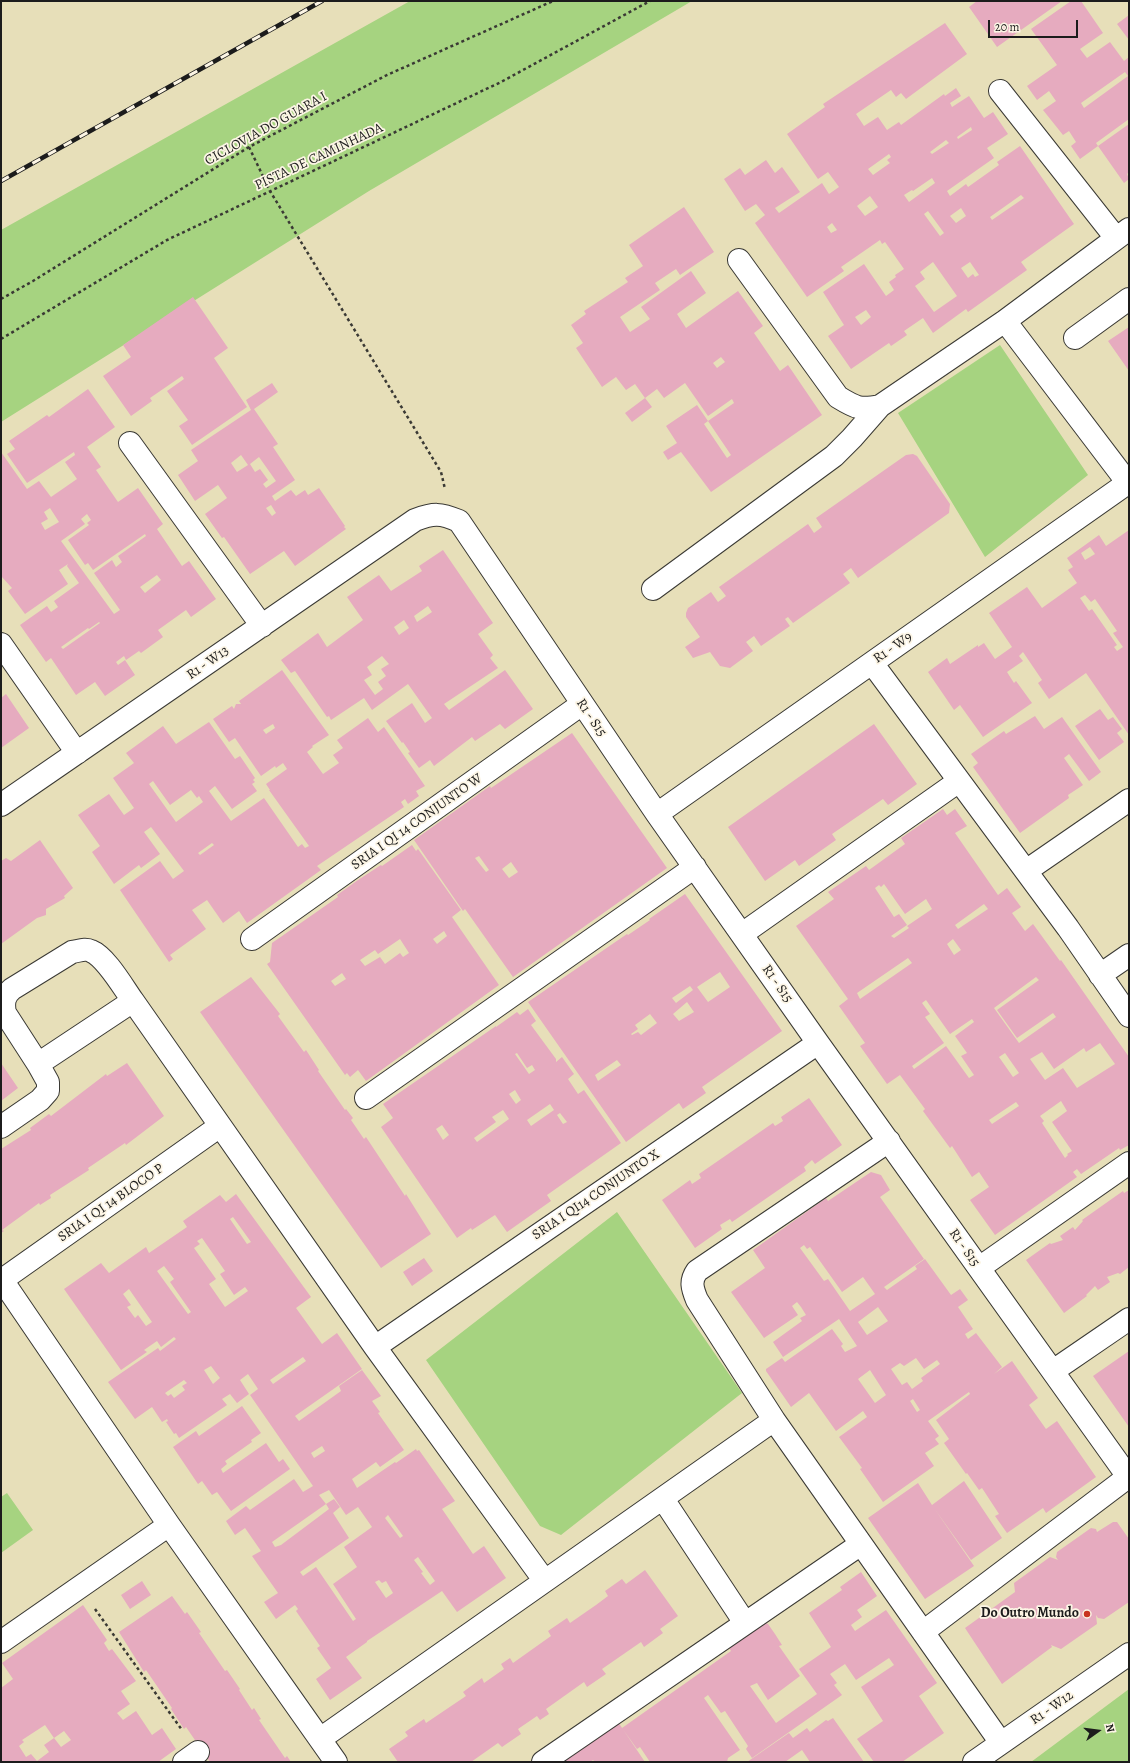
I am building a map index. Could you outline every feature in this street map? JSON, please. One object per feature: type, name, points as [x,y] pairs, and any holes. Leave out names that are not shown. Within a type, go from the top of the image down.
[{"type":"street","points":[[653,588],[834,456],[880,406],[1005,321],[1123,234],[1000,91]]},
{"type":"street","points":[[739,260],[838,397],[852,406],[865,409],[880,406]]},
{"type":"street","points":[[1075,338],[1129,299]]},
{"type":"street","points":[[1005,321],[1128,483]]},
{"type":"street","points":[[130,443],[262,626]]},
{"type":"street","name":"R1 - W9","points":[[657,814],[1128,483]]},
{"type":"street","name":"R1 - W13","points":[[1,805],[415,520],[432,514],[446,515],[459,521]]},
{"type":"street","name":"R1 - S15","points":[[459,521],[657,814],[818,1043],[1129,1478]]},
{"type":"street","points":[[1,644],[77,753]]},
{"type":"street","points":[[872,663],[1068,928],[1129,1016]]},
{"type":"street","name":"SRIA I QI 14 CONJUNTO W","points":[[252,939],[582,704]]},
{"type":"street","points":[[742,934],[959,781]]},
{"type":"street","points":[[1026,871],[1129,800]]},
{"type":"street","points":[[366,1098],[695,866]]},
{"type":"street","points":[[1,1127],[40,1100],[48,1091],[48,1082],[5,1013],[4,1004],[6,994],[72,952],[82,949],[91,951],[102,958],[133,1001],[375,1347],[544,1580]]},
{"type":"street","points":[[1100,975],[1129,955]]},
{"type":"street","points":[[38,1064],[133,1001]]},
{"type":"street","name":"SRIA I QI14 CONJUNTO X","points":[[375,1347],[818,1043]]},
{"type":"street","name":"SRIA I QI 14 BLOCO P","points":[[2,1280],[220,1126]]},
{"type":"street","points":[[889,1141],[698,1271],[693,1278],[692,1289],[697,1300],[774,1420],[1001,1743]]},
{"type":"street","points":[[979,1268],[1129,1163]]},
{"type":"street","points":[[2,1280],[169,1525],[336,1762]]},
{"type":"street","points":[[1053,1371],[1129,1319]]},
{"type":"street","points":[[320,1739],[544,1580],[663,1499],[774,1420]]},
{"type":"street","points":[[923,1632],[1129,1478]]},
{"type":"street","points":[[663,1499],[745,1623]]},
{"type":"street","points":[[1,1642],[169,1525]]},
{"type":"street","points":[[543,1762],[861,1544]]},
{"type":"street","name":"R1 - W12","points":[[974,1762],[1129,1654]]},
{"type":"path","name":"CICLOVIA DO GUARA I","points":[[1,299],[33,281],[249,147],[387,75],[553,1]]},
{"type":"path","name":"PISTA DE CAMINHADA","points":[[1,339],[167,240],[501,82],[650,1]]},
{"type":"path","points":[[249,147],[270,191],[441,472],[445,489],[459,521]]},
{"type":"path","points":[[80,1587],[191,1757]]},
{"type":"green space","points":[[410,1],[692,1],[369,191],[1,422],[1,230]]},
{"type":"green space","points":[[1000,345],[1088,475],[985,557],[898,413]]},
{"type":"green space","points":[[617,1212],[742,1393],[561,1535],[540,1526],[426,1360]]},
{"type":"green space","points":[[7,1493],[33,1530],[1,1553],[1,1497]]},
{"type":"green space","points":[[1129,1689],[1129,1762],[1031,1762]]},
{"type":"building","points":[[977,1],[1062,1],[997,47],[969,7]]},
{"type":"building","points":[[1071,1],[1081,1],[1103,33],[1080,49],[1087,58],[1110,42],[1124,61],[1129,57],[1129,119],[1096,143],[1098,146],[1080,159],[1071,146],[1076,142],[1069,131],[1063,135],[1043,110],[1056,101],[1049,91],[1037,100],[1027,86],[1057,65],[1031,29]],"holes":[[[1125,72],[1128,76],[1084,108],[1081,103]]]},
{"type":"building","points":[[1129,15],[1129,40],[1117,24]]},
{"type":"building","points":[[945,23],[967,54],[906,99],[901,93],[896,97],[891,90],[856,114],[864,126],[878,117],[887,130],[899,122],[901,125],[944,94],[945,96],[956,88],[961,96],[950,103],[952,107],[969,96],[984,118],[993,112],[1008,134],[987,148],[994,158],[947,191],[950,196],[966,184],[968,187],[999,165],[997,162],[1020,146],[1074,224],[1021,262],[1027,270],[968,312],[966,309],[933,333],[923,318],[904,331],[907,335],[891,346],[889,343],[851,369],[828,336],[844,325],[823,292],[864,264],[886,296],[894,290],[889,282],[896,277],[895,275],[904,269],[885,242],[882,244],[880,240],[841,267],[844,271],[807,297],[755,223],[765,215],[756,204],[745,211],[724,179],[740,168],[745,175],[766,160],[775,173],[782,167],[800,192],[775,208],[779,213],[822,183],[829,194],[839,187],[828,172],[818,179],[787,134],[825,107],[823,104]],"holes":[[[971,127],[972,130],[958,139],[957,137]],[[946,140],[949,143],[932,154],[930,152]],[[889,154],[891,157],[887,160],[890,163],[873,175],[868,169]],[[932,178],[935,183],[909,202],[904,195],[912,190],[913,191]],[[1021,195],[1024,198],[992,220],[990,217]],[[870,196],[878,207],[865,216],[857,206]],[[961,208],[966,216],[956,223],[950,216]],[[928,211],[944,233],[940,236],[924,214]],[[832,223],[837,230],[831,233],[827,227]],[[933,262],[957,296],[934,312],[915,286],[925,279],[920,272]],[[970,262],[979,275],[975,277],[973,274],[968,278],[961,268]],[[866,310],[871,317],[861,325],[855,317]]]},
{"type":"building","points":[[1129,124],[1129,172],[1127,174],[1129,179],[1124,183],[1098,146]]},
{"type":"building","points":[[684,207],[714,252],[680,275],[676,269],[655,283],[660,290],[620,317],[630,332],[650,319],[641,307],[691,271],[706,293],[677,314],[686,328],[738,291],[763,326],[754,333],[780,371],[788,365],[822,415],[711,492],[681,452],[668,460],[663,452],[677,443],[666,426],[697,405],[708,421],[734,403],[732,399],[708,416],[685,383],[664,398],[657,389],[645,398],[635,384],[626,390],[616,377],[602,387],[576,348],[583,343],[571,325],[586,314],[584,311],[628,282],[625,278],[643,266],[629,245]],"holes":[[[721,357],[725,362],[717,368],[713,363]],[[708,421],[731,455],[727,458],[704,424]]]},
{"type":"building","points":[[193,297],[228,348],[214,358],[247,407],[192,445],[179,426],[188,420],[167,391],[184,379],[182,376],[150,398],[152,401],[131,416],[103,376],[131,357],[123,345]]},
{"type":"building","points":[[1129,327],[1129,371],[1108,341]]},
{"type":"building","points":[[272,383],[278,392],[254,409],[278,444],[273,447],[295,480],[272,496],[275,501],[291,490],[296,496],[305,490],[308,495],[319,488],[346,529],[295,566],[284,551],[250,574],[224,537],[222,538],[205,514],[227,498],[218,485],[195,501],[178,475],[198,461],[191,450],[251,410],[246,400]],"holes":[[[241,455],[248,465],[237,472],[231,463]],[[259,457],[276,481],[266,488],[263,484],[268,480],[260,469],[255,472],[250,464]],[[271,505],[276,513],[272,516],[266,508]]]},
{"type":"building","points":[[88,389],[115,427],[87,447],[101,467],[96,470],[118,502],[138,488],[163,524],[157,529],[182,566],[189,561],[216,599],[191,617],[186,610],[158,630],[163,637],[141,653],[139,651],[126,660],[124,656],[116,662],[118,665],[125,660],[135,675],[105,696],[95,682],[76,695],[51,658],[46,662],[20,625],[47,606],[51,612],[58,607],[54,601],[79,583],[67,566],[68,564],[59,570],[68,584],[25,614],[8,591],[12,588],[1,576],[1,452],[27,489],[39,481],[51,497],[77,479],[65,462],[75,455],[74,452],[27,483],[7,454],[15,449],[9,441],[47,415],[49,417]],"holes":[[[50,508],[59,522],[45,530],[41,523],[48,519],[44,512]],[[87,514],[91,520],[87,523],[89,525],[68,540],[85,565],[88,563],[93,570],[145,534],[146,536],[118,556],[122,562],[116,567],[112,560],[94,573],[120,610],[114,614],[61,541],[85,524],[81,519]],[[157,575],[161,580],[145,593],[140,587]],[[99,622],[100,623],[63,649],[61,647],[88,628],[89,629]]]},
{"type":"building","points":[[645,398],[652,407],[632,422],[625,413]]},
{"type":"building","points":[[913,454],[917,456],[950,504],[949,513],[858,578],[851,568],[843,574],[850,583],[793,623],[788,617],[785,619],[790,626],[761,646],[754,636],[746,642],[753,651],[730,668],[720,666],[710,652],[693,658],[685,647],[700,637],[686,617],[688,608],[711,592],[718,602],[726,596],[719,587],[808,524],[814,533],[822,527],[816,518],[906,455]]},
{"type":"building","points":[[1129,530],[1129,735],[1086,673],[1049,699],[1038,683],[1042,680],[1023,652],[1019,656],[1023,661],[1007,672],[1014,683],[1016,681],[1032,703],[983,737],[960,705],[954,710],[928,672],[947,658],[950,664],[978,645],[978,647],[984,643],[995,659],[1012,647],[989,613],[1027,587],[1042,608],[1077,583],[1068,570],[1073,567],[1067,558],[1099,535],[1106,546]],"holes":[[[1090,547],[1095,554],[1085,560],[1081,553]],[[1085,595],[1091,602],[1095,599],[1117,631],[1113,633],[1123,647],[1117,651],[1114,647],[1117,645],[1092,609],[1089,611],[1080,598]]]},
{"type":"building","points":[[443,550],[493,623],[478,634],[493,655],[490,658],[498,668],[444,704],[449,710],[505,670],[533,709],[505,729],[500,724],[475,741],[472,737],[434,766],[430,760],[419,768],[408,753],[410,752],[403,742],[402,743],[386,721],[412,703],[425,723],[432,718],[408,684],[372,710],[364,698],[331,720],[329,716],[327,717],[295,671],[291,673],[281,660],[318,633],[327,647],[363,620],[347,597],[379,575],[391,591],[422,571],[419,566]],"holes":[[[428,606],[432,612],[417,622],[414,616]],[[404,620],[409,628],[399,635],[394,627]],[[382,656],[389,664],[381,669],[386,676],[378,682],[383,689],[375,695],[364,680],[372,675],[367,667]]]},
{"type":"building","points":[[282,670],[329,735],[312,746],[313,747],[307,752],[323,774],[339,763],[333,755],[343,748],[337,740],[368,718],[378,732],[384,727],[425,786],[416,791],[419,796],[408,804],[405,799],[401,802],[404,807],[317,866],[321,870],[247,923],[239,911],[223,923],[207,900],[192,910],[206,929],[170,955],[173,959],[169,962],[120,890],[160,861],[173,879],[184,871],[151,827],[144,832],[160,854],[141,868],[139,865],[114,884],[92,852],[100,846],[78,815],[109,794],[124,815],[134,808],[113,778],[134,763],[126,753],[163,726],[176,744],[209,722],[235,759],[240,756],[255,778],[253,780],[255,782],[252,784],[257,791],[232,809],[215,786],[209,791],[231,821],[264,798],[298,847],[302,844],[305,848],[309,846],[266,784],[287,769],[283,763],[276,768],[275,766],[261,776],[235,738],[229,742],[213,719],[232,706],[234,709],[236,704],[241,704],[239,701]],"holes":[[[273,724],[275,728],[266,734],[263,730]],[[153,781],[170,805],[191,790],[197,798],[199,796],[203,802],[176,822],[149,784]],[[212,843],[214,845],[200,855],[198,853]]]},
{"type":"building","points":[[6,694],[29,728],[1,748],[1,698]]},
{"type":"building","points":[[1100,709],[1108,720],[1113,717],[1122,729],[1117,733],[1124,742],[1099,760],[1075,726]]},
{"type":"building","points":[[1035,716],[1044,729],[1062,717],[1101,772],[1089,781],[1069,754],[1064,758],[1083,785],[1068,795],[1069,798],[1020,833],[973,767],[978,763],[971,754],[1004,731],[1006,734]]},
{"type":"building","points":[[874,724],[917,784],[888,805],[883,799],[832,834],[836,840],[799,866],[795,860],[765,881],[728,827]]},
{"type":"building","points":[[572,733],[667,868],[513,977],[465,909],[463,911],[414,840],[490,786],[491,788]],"holes":[[[479,856],[489,870],[486,872],[475,858]],[[511,862],[518,872],[509,878],[502,869]]]},
{"type":"building","points":[[943,809],[947,815],[955,809],[967,826],[955,833],[998,895],[1007,888],[1021,907],[1012,913],[1025,931],[1033,924],[1060,961],[1061,960],[1129,1057],[1129,1145],[1120,1150],[1119,1148],[1081,1174],[1077,1169],[1073,1172],[1077,1177],[995,1235],[970,1200],[989,1187],[979,1172],[972,1177],[952,1146],[950,1148],[923,1111],[925,1109],[900,1075],[887,1084],[860,1046],[865,1043],[839,1006],[848,999],[796,926],[834,899],[828,892],[866,866],[869,870],[905,844],[901,838]],"holes":[[[884,884],[905,914],[926,899],[932,909],[907,926],[909,928],[894,938],[891,936],[907,925],[899,914],[894,917],[875,888],[879,885],[881,887]],[[984,904],[988,909],[958,929],[955,925]],[[953,939],[961,950],[954,955],[947,944]],[[908,958],[912,963],[860,999],[857,993]],[[1036,977],[1039,980],[997,1010],[1017,1038],[1053,1013],[1056,1017],[1019,1043],[994,1008]],[[926,1000],[950,1034],[972,1019],[974,1022],[955,1036],[967,1053],[961,1056],[974,1075],[969,1078],[946,1046],[914,1069],[912,1066],[944,1043],[925,1017],[930,1014],[922,1003]],[[1100,1043],[1115,1064],[1077,1088],[1063,1068],[1045,1080],[1030,1059],[1042,1052],[1054,1069],[1084,1048],[1086,1052]],[[1005,1053],[1019,1073],[1013,1077],[999,1057]],[[1061,1101],[1067,1111],[1052,1122],[1072,1151],[1067,1154],[1068,1155],[1065,1158],[1042,1123],[1044,1121],[1040,1116]],[[1016,1102],[1019,1106],[992,1124],[989,1120]]]},
{"type":"building","points":[[40,840],[73,888],[64,896],[65,898],[46,909],[46,915],[37,918],[1,944],[1,861],[6,858],[11,861]]},
{"type":"building","points":[[412,845],[416,851],[418,849],[461,910],[452,917],[499,985],[366,1081],[358,1070],[350,1077],[347,1073],[345,1075],[267,964],[270,962],[272,943],[338,897],[337,895],[358,880],[381,865],[382,866]],"holes":[[[444,931],[447,936],[437,944],[433,939]],[[400,939],[409,953],[403,957],[400,953],[385,964],[380,957],[365,966],[360,960],[375,950],[378,954]],[[342,973],[346,979],[335,986],[331,981]]]},
{"type":"building","points":[[685,894],[782,1031],[702,1087],[706,1093],[683,1109],[679,1103],[626,1142],[528,1002],[627,934],[628,935],[650,920],[649,919]],"holes":[[[720,972],[730,987],[708,1002],[697,987]],[[690,986],[693,990],[676,1003],[672,998]],[[687,1002],[694,1012],[679,1021],[673,1014]],[[650,1014],[657,1023],[641,1035],[638,1032],[632,1035],[631,1034],[638,1029],[635,1025]],[[617,1060],[621,1065],[598,1081],[595,1075]]]},
{"type":"building","points":[[251,977],[280,1014],[278,1016],[304,1052],[306,1050],[319,1070],[318,1071],[345,1110],[346,1109],[353,1118],[351,1120],[364,1139],[366,1137],[405,1196],[406,1194],[431,1234],[381,1268],[200,1012]]},
{"type":"building","points":[[528,1009],[536,1021],[531,1025],[556,1059],[556,1062],[562,1057],[574,1074],[568,1079],[578,1094],[584,1090],[621,1143],[547,1195],[551,1201],[507,1232],[495,1215],[472,1230],[471,1228],[457,1238],[381,1127],[393,1118],[383,1104],[517,1012],[520,1015]],"holes":[[[517,1053],[527,1068],[532,1065],[535,1070],[529,1074],[515,1054]],[[515,1090],[521,1100],[516,1104],[509,1094]],[[550,1104],[554,1110],[531,1126],[527,1120]],[[503,1110],[509,1119],[477,1142],[474,1138],[496,1122],[492,1117]],[[560,1113],[567,1122],[563,1124],[557,1115]],[[442,1125],[449,1135],[443,1140],[436,1129]]]},
{"type":"building","points":[[1,1063],[18,1088],[1,1101]]},
{"type":"building","points":[[127,1063],[164,1116],[126,1145],[125,1143],[88,1168],[89,1170],[50,1195],[51,1198],[40,1205],[39,1203],[2,1230],[4,1231],[1,1233],[1,1149],[31,1130],[30,1128],[49,1114],[51,1116],[106,1074],[107,1076]]},
{"type":"building","points":[[809,1098],[842,1145],[815,1164],[812,1160],[804,1167],[806,1171],[732,1222],[730,1219],[720,1225],[722,1229],[695,1248],[662,1200],[690,1180],[692,1184],[701,1178],[699,1174],[773,1123],[775,1126],[783,1121],[781,1117]]},
{"type":"building","points":[[871,1172],[881,1175],[890,1190],[880,1197],[924,1259],[884,1287],[887,1290],[917,1269],[915,1266],[925,1259],[951,1295],[960,1289],[968,1300],[958,1307],[973,1329],[965,1334],[968,1339],[976,1333],[1002,1367],[994,1374],[1012,1361],[1038,1398],[1029,1405],[1046,1429],[1057,1421],[1096,1477],[1046,1513],[1043,1508],[1007,1533],[995,1516],[999,1514],[982,1488],[979,1490],[944,1443],[949,1439],[936,1420],[970,1394],[969,1392],[928,1421],[939,1436],[935,1439],[939,1444],[925,1453],[934,1466],[883,1502],[860,1469],[862,1468],[839,1437],[867,1417],[863,1411],[836,1431],[809,1393],[791,1407],[766,1371],[766,1369],[782,1358],[785,1362],[832,1329],[843,1344],[841,1346],[845,1352],[857,1346],[839,1319],[783,1357],[773,1342],[802,1321],[800,1318],[806,1315],[797,1302],[792,1306],[798,1315],[764,1338],[731,1292],[765,1268],[753,1250],[826,1198],[828,1201]],"holes":[[[804,1245],[807,1249],[810,1247],[842,1292],[863,1277],[875,1294],[850,1311],[828,1279],[824,1281],[800,1248]],[[878,1307],[888,1321],[867,1335],[858,1322]],[[916,1358],[924,1369],[937,1360],[940,1364],[921,1378],[923,1381],[912,1389],[907,1382],[902,1385],[891,1369],[900,1363],[904,1366]],[[870,1370],[886,1395],[875,1403],[858,1379]],[[913,1399],[920,1410],[917,1412],[910,1401]]]},
{"type":"building","points":[[1129,1190],[1129,1267],[1120,1274],[1118,1273],[1107,1277],[1110,1282],[1098,1290],[1095,1286],[1086,1295],[1087,1296],[1064,1313],[1026,1260],[1050,1243],[1063,1240],[1060,1236],[1073,1227],[1075,1230],[1083,1221],[1082,1220],[1123,1191],[1124,1193]]},
{"type":"building","points":[[236,1194],[311,1297],[296,1308],[322,1344],[337,1333],[362,1369],[295,1416],[299,1421],[341,1391],[339,1386],[362,1370],[381,1396],[372,1401],[380,1412],[378,1413],[404,1450],[380,1467],[376,1462],[352,1479],[357,1488],[416,1449],[417,1451],[419,1450],[455,1501],[442,1509],[473,1554],[484,1546],[506,1578],[457,1612],[442,1591],[367,1641],[346,1657],[362,1678],[330,1700],[316,1679],[331,1668],[317,1648],[320,1646],[296,1611],[298,1609],[295,1605],[276,1619],[264,1602],[278,1593],[252,1556],[261,1551],[245,1528],[235,1535],[226,1521],[246,1506],[250,1510],[294,1479],[303,1492],[313,1486],[250,1395],[258,1389],[248,1374],[240,1380],[249,1394],[237,1403],[230,1394],[222,1399],[227,1405],[179,1438],[176,1433],[174,1434],[166,1422],[168,1421],[167,1419],[162,1422],[152,1407],[135,1419],[108,1382],[158,1348],[160,1351],[176,1339],[174,1337],[161,1347],[157,1341],[144,1350],[147,1352],[121,1370],[64,1289],[101,1263],[109,1273],[146,1247],[149,1253],[187,1227],[183,1221],[220,1195],[226,1202]],"holes":[[[233,1217],[251,1242],[247,1244],[230,1219]],[[202,1238],[225,1271],[220,1274],[234,1295],[245,1287],[248,1291],[225,1307],[209,1284],[216,1279],[194,1248],[200,1244],[197,1241]],[[164,1266],[174,1279],[170,1282],[191,1312],[188,1314],[157,1271]],[[129,1289],[152,1322],[146,1326],[138,1315],[135,1318],[127,1307],[131,1305],[123,1294]],[[303,1357],[306,1361],[273,1384],[270,1380]],[[211,1366],[220,1378],[213,1384],[204,1370]],[[184,1380],[187,1383],[182,1386],[185,1390],[174,1398],[171,1394],[168,1396],[165,1393]],[[322,1446],[325,1451],[314,1458],[311,1453]],[[329,1490],[346,1515],[358,1507],[372,1527],[344,1547],[357,1567],[333,1584],[356,1619],[353,1621],[316,1567],[303,1576],[300,1572],[349,1538],[333,1513],[340,1507],[334,1499],[326,1504],[319,1495]],[[326,1504],[329,1509],[281,1545],[275,1547],[272,1542]],[[388,1515],[403,1536],[400,1538],[385,1518]],[[418,1557],[435,1581],[430,1585],[421,1573],[423,1572],[414,1560]],[[379,1580],[382,1583],[386,1581],[393,1593],[386,1598],[375,1582]]]},
{"type":"building","points":[[424,1258],[433,1271],[412,1286],[403,1272]]},
{"type":"building","points":[[1129,1351],[1129,1427],[1093,1376]]},
{"type":"building","points":[[242,1406],[261,1433],[251,1440],[252,1442],[225,1461],[227,1464],[221,1469],[223,1473],[266,1443],[279,1462],[283,1459],[290,1469],[231,1511],[217,1492],[212,1495],[202,1481],[198,1484],[173,1447],[196,1431],[199,1436]]},
{"type":"building","points":[[964,1481],[1002,1538],[971,1560],[934,1508],[974,1566],[925,1599],[868,1518],[918,1483],[932,1505]]},
{"type":"building","points":[[1113,1522],[1117,1522],[1129,1539],[1129,1602],[1104,1619],[1098,1618],[1096,1615],[1097,1624],[1061,1649],[1051,1645],[1052,1647],[1002,1684],[965,1628],[1015,1592],[1014,1583],[1050,1557],[1058,1560],[1056,1557],[1057,1552],[1091,1528],[1096,1529],[1097,1532]]},
{"type":"building","points":[[645,1570],[678,1616],[660,1629],[663,1633],[644,1647],[641,1642],[602,1669],[606,1674],[587,1687],[584,1682],[546,1709],[549,1714],[540,1720],[537,1716],[518,1729],[521,1734],[502,1747],[498,1743],[471,1762],[398,1762],[389,1749],[408,1736],[405,1732],[424,1719],[426,1723],[466,1696],[463,1692],[482,1678],[484,1683],[504,1669],[501,1664],[510,1658],[513,1663],[551,1636],[548,1631],[567,1618],[570,1623],[596,1605],[608,1596],[605,1591],[622,1579],[626,1584]]},
{"type":"building","points":[[861,1572],[877,1596],[857,1610],[862,1617],[851,1625],[855,1631],[886,1610],[937,1683],[919,1696],[944,1733],[902,1762],[874,1762],[857,1739],[883,1721],[861,1687],[894,1665],[889,1658],[856,1680],[845,1664],[830,1674],[837,1683],[834,1685],[842,1695],[752,1758],[746,1749],[748,1746],[725,1711],[721,1713],[708,1695],[704,1698],[740,1750],[728,1758],[727,1762],[650,1762],[640,1747],[637,1749],[622,1728],[731,1651],[728,1646],[763,1622],[768,1624],[775,1634],[782,1645],[779,1646],[800,1676],[768,1700],[757,1683],[750,1686],[776,1723],[817,1694],[799,1669],[831,1647],[809,1613],[842,1590],[840,1587]]},
{"type":"building","points":[[142,1581],[151,1595],[130,1609],[121,1595]]},
{"type":"building","points":[[172,1596],[185,1614],[187,1612],[201,1632],[199,1633],[225,1671],[227,1670],[240,1689],[239,1690],[252,1710],[254,1708],[261,1719],[259,1720],[285,1758],[287,1756],[291,1762],[210,1762],[186,1727],[184,1729],[171,1709],[172,1708],[146,1670],[144,1672],[119,1632]]},
{"type":"building","points":[[83,1605],[107,1640],[104,1643],[109,1651],[112,1649],[136,1681],[121,1691],[130,1704],[117,1713],[123,1720],[136,1711],[152,1735],[162,1728],[176,1749],[158,1762],[1,1762],[1,1688],[13,1679],[2,1663]],"holes":[[[45,1725],[54,1738],[44,1745],[49,1752],[37,1761],[31,1754],[26,1757],[19,1746],[24,1742],[22,1740]],[[64,1731],[71,1740],[61,1747],[54,1738]]]},
{"type":"building","points":[[833,1718],[864,1762],[810,1762],[802,1750],[785,1762],[747,1762],[789,1733],[793,1738],[807,1728],[810,1732],[826,1720],[828,1721]]},
{"type":"building","points":[[618,1722],[645,1762],[595,1762],[593,1760],[590,1762],[561,1762]]},
{"type":"railway","points":[[1,181],[322,1]]},
{"type":"place","name":"Do Outro Mundo","points":[[1087,1614]]}]
